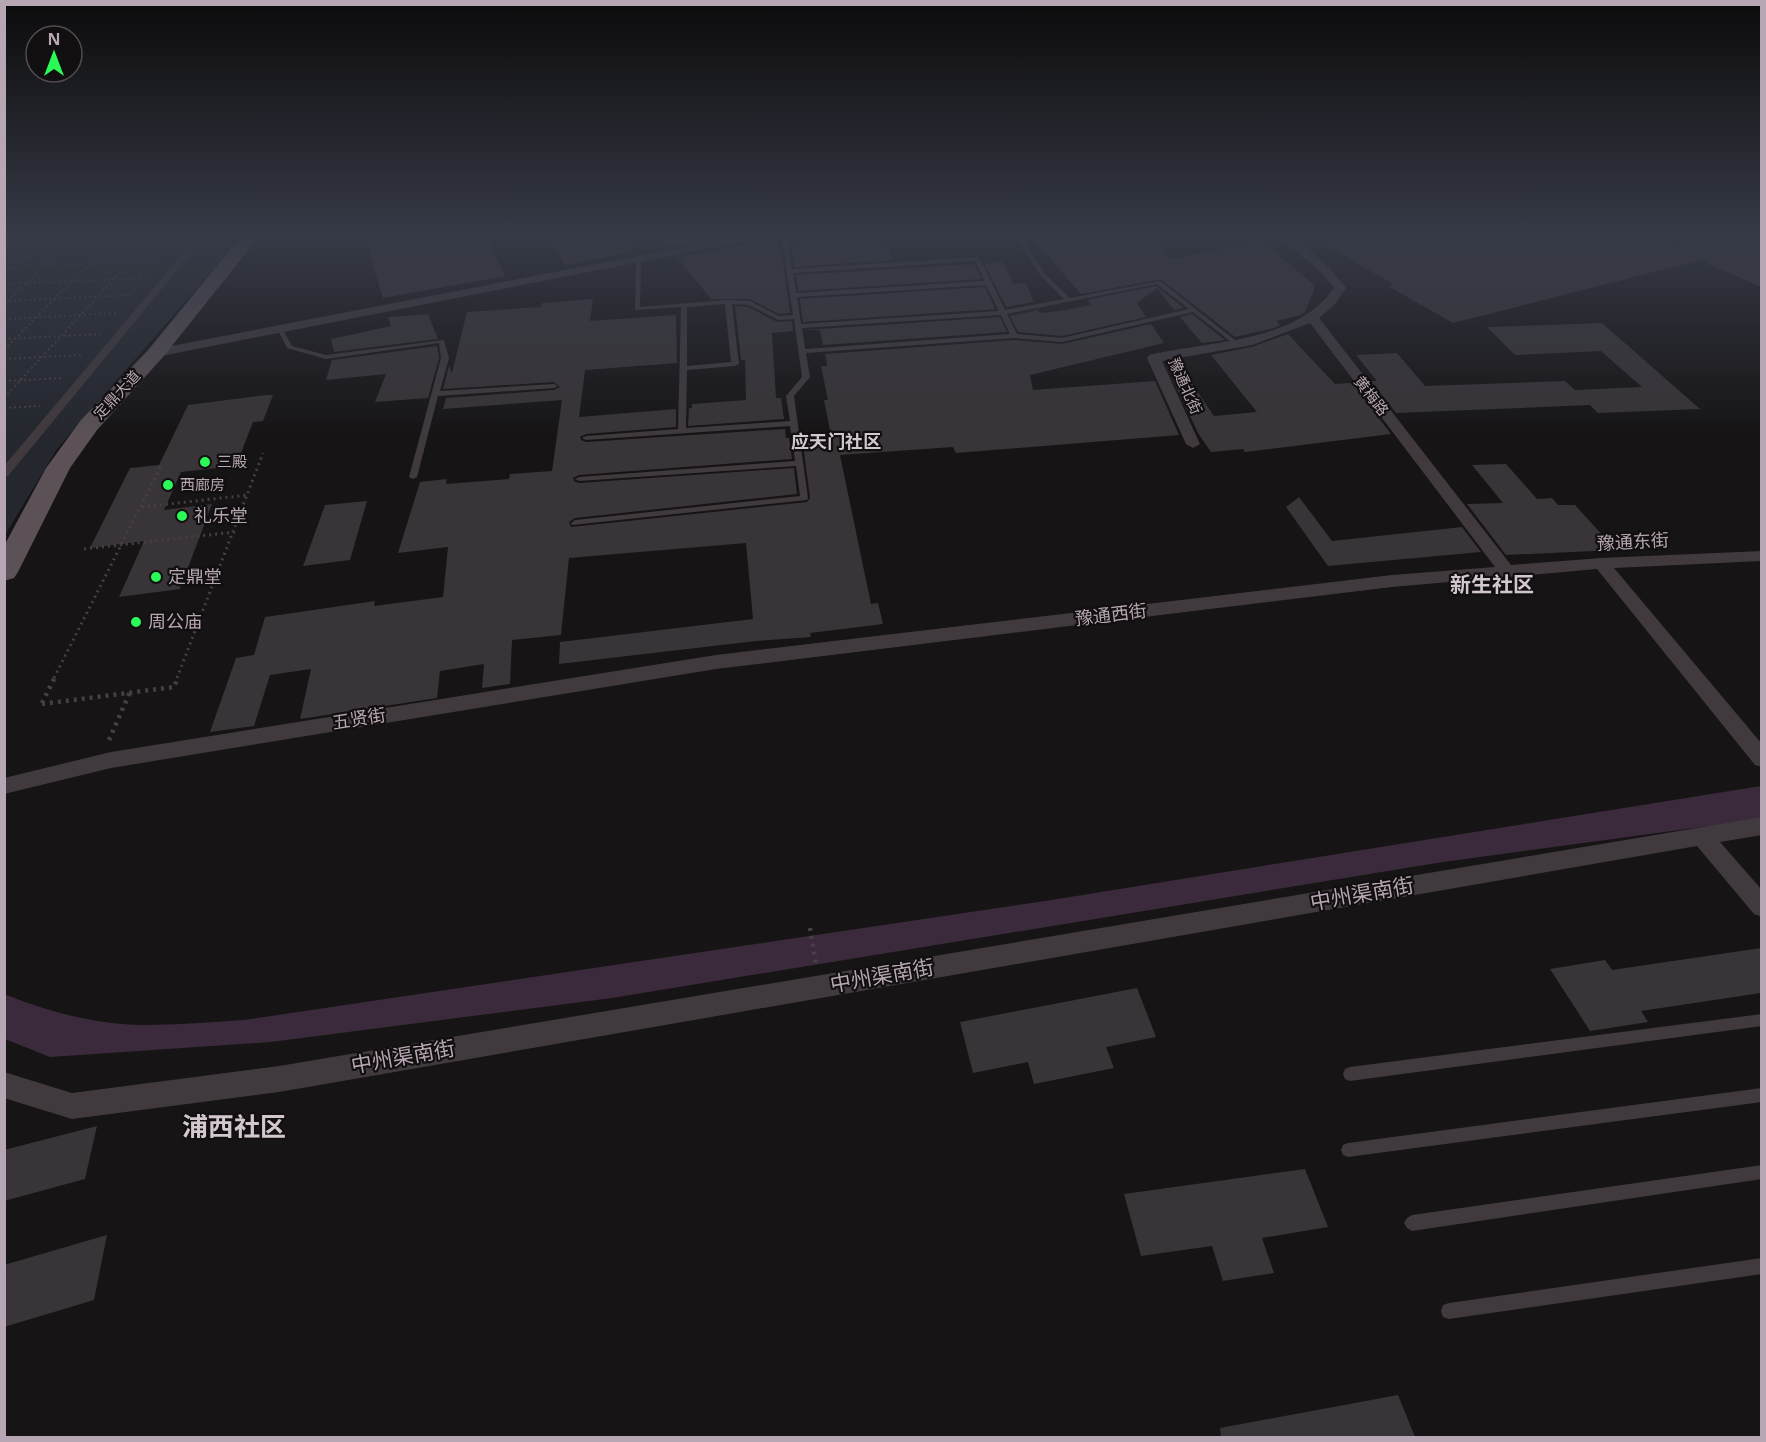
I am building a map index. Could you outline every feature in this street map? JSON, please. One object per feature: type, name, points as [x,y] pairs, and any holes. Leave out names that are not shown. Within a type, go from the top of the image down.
[{"type":"main road","name":"定鼎大道","points":[[4,572],[58,468],[89,424],[156,353],[198,301]]},
{"type":"street","points":[[4,474],[147,301]]},
{"type":"street","points":[[156,353],[422,301]]},
{"type":"street","points":[[1311,318],[1331,301]]},
{"type":"street","name":"豫通北街","points":[[1193,444],[1154,358],[1237,344],[1311,318]]},
{"type":"street","name":"黄梅路","points":[[1311,318],[1506,570]]},
{"type":"street","name":"豫通东街","points":[[1506,570],[1761,556]]},
{"type":"street","points":[[1601,563],[1755,752]]},
{"type":"street","name":"豫通西街","points":[[716,662],[1506,570]]},
{"type":"street","name":"五贤街","points":[[4,786],[99,763],[716,662]]},
{"type":"street","name":"中州渠南街","points":[[4,1085],[72,1106],[279,1079],[1761,826]]},
{"type":"street","points":[[1702,836],[1758,900]]},
{"type":"lane","points":[[637,301],[637,309],[728,302],[750,303],[778,318],[796,317]]},
{"type":"lane","points":[[575,523],[804,498],[790,396],[806,377],[794,301]]},
{"type":"lane","points":[[997,301],[1014,336]]},
{"type":"lane","points":[[798,326],[1002,313],[1062,301]]},
{"type":"lane","points":[[1183,301],[1237,344]]},
{"type":"lane","points":[[684,368],[735,364],[728,302]]},
{"type":"lane","points":[[682,431],[684,305]]},
{"type":"lane","points":[[802,351],[1014,336],[1062,340],[1194,310]]},
{"type":"lane","points":[[280,329],[289,347],[326,357],[442,341],[445,358],[413,477]]},
{"type":"lane","points":[[435,394],[554,386]]},
{"type":"lane","points":[[586,438],[794,423]]},
{"type":"lane","points":[[579,479],[799,463]]},
{"type":"lane","points":[[1350,1074],[1761,1020]]},
{"type":"lane","points":[[1348,1150],[1761,1095]]},
{"type":"lane","points":[[1412,1223],[1761,1172]]},
{"type":"lane","points":[[1449,1311],[1761,1266]]},
{"type":"path","points":[[4,350],[53,301]]},
{"type":"path","points":[[4,398],[93,301]]},
{"type":"path","points":[[4,319],[138,312]]},
{"type":"path","points":[[4,339],[120,333]]},
{"type":"path","points":[[4,359],[104,354]]},
{"type":"path","points":[[4,381],[85,376]]},
{"type":"path","points":[[4,408],[62,405]]},
{"type":"path","points":[[162,464],[42,704],[174,687],[235,532],[263,453]]},
{"type":"path","points":[[141,507],[248,495]]},
{"type":"path","points":[[84,549],[235,532]]},
{"type":"path","points":[[99,763],[130,692]]},
{"type":"path","points":[[810,928],[819,987]]},
{"type":"shaded area","points":[[5,301],[185,301],[57,449],[5,535]]},
{"type":"shaded area","points":[[1761,786],[1761,819],[1443,862],[612,998],[271,1042],[50,1057],[5,1039],[4,994],[54,1011],[108,1023],[156,1025],[244,1020],[1045,901]]},
{"type":"building","points":[[593,301],[590,321],[676,315],[677,363],[585,370],[579,417],[676,409],[676,427],[586,434],[580,437],[581,440],[586,442],[785,429],[786,438],[789,438],[792,459],[579,475],[573,478],[574,481],[579,483],[794,468],[797,494],[575,518],[569,522],[571,527],[807,502],[810,498],[802,437],[831,435],[824,400],[828,400],[821,366],[827,366],[825,354],[1014,340],[1062,344],[1151,324],[1164,343],[1030,375],[1033,390],[1155,381],[1179,435],[956,453],[953,447],[840,455],[871,604],[878,603],[883,624],[810,633],[811,637],[756,641],[559,664],[560,642],[753,619],[746,543],[569,558],[561,635],[512,640],[510,684],[482,688],[484,664],[440,671],[437,698],[300,719],[311,669],[270,675],[254,726],[210,732],[236,658],[254,655],[265,617],[375,601],[374,606],[443,597],[448,547],[398,553],[420,482],[447,479],[446,484],[509,479],[510,474],[552,471],[562,400],[443,409],[446,398],[554,390],[560,387],[554,382],[443,389],[449,366],[452,373],[467,312],[541,307],[542,303]]},
{"type":"building","points":[[754,301],[788,301],[790,313],[779,314]]},
{"type":"building","points":[[800,301],[991,301],[995,309],[803,322]]},
{"type":"building","points":[[1003,301],[1034,302],[1006,307]]},
{"type":"building","points":[[1088,301],[1139,301],[1137,303],[1146,317],[1062,336],[1018,332],[1010,316],[1038,310],[1039,313],[1091,305]]},
{"type":"building","points":[[1167,301],[1175,301],[1184,308],[1174,310]]},
{"type":"building","points":[[1189,301],[1309,301],[1305,312],[1276,321],[1280,325],[1274,328],[1235,337]]},
{"type":"building","points":[[1415,301],[1538,301],[1453,323]]},
{"type":"building","points":[[735,306],[748,307],[777,322],[792,321],[793,331],[772,333],[776,398],[781,398],[784,419],[688,426],[689,408],[692,408],[692,404],[746,400],[745,360],[741,360]]},
{"type":"building","points":[[428,314],[438,339],[334,352],[331,339],[391,326],[388,317]]},
{"type":"building","points":[[1192,314],[1225,340],[1202,343],[1180,317]]},
{"type":"building","points":[[1000,317],[1007,332],[823,345],[820,330],[805,330]]},
{"type":"building","points":[[1602,323],[1700,409],[1598,413],[1590,405],[1396,413],[1371,381],[1377,381],[1356,355],[1397,353],[1425,386],[1565,381],[1575,390],[1642,387],[1601,351],[1515,355],[1487,327]]},
{"type":"building","points":[[1288,334],[1335,384],[1352,383],[1391,434],[1245,452],[1243,449],[1211,452],[1198,433],[1173,380],[1189,379],[1214,416],[1257,412],[1211,355],[1252,347]]},
{"type":"building","points":[[437,346],[439,358],[428,398],[375,402],[386,374],[326,380],[332,360]]},
{"type":"building","points":[[273,395],[263,421],[253,422],[236,466],[181,472],[164,510],[212,504],[180,589],[119,597],[144,541],[90,548],[130,468],[159,465],[188,405]]},
{"type":"building","points":[[1506,464],[1537,499],[1552,498],[1558,505],[1575,505],[1616,550],[1506,555],[1467,504],[1503,503],[1472,465]]},
{"type":"building","points":[[1299,497],[1332,541],[1462,527],[1481,552],[1328,566],[1286,507]]},
{"type":"building","points":[[367,501],[350,560],[303,566],[325,505]]},
{"type":"building","points":[[1761,948],[1761,993],[1641,1011],[1648,1022],[1590,1031],[1550,969],[1605,960],[1612,970]]},
{"type":"building","points":[[1137,988],[1156,1037],[1106,1047],[1114,1068],[1034,1084],[1028,1062],[973,1073],[960,1022]]},
{"type":"building","points":[[97,1126],[85,1179],[4,1201],[4,1150]]},
{"type":"building","points":[[1305,1169],[1328,1227],[1262,1238],[1274,1273],[1223,1281],[1212,1246],[1141,1256],[1124,1194]]},
{"type":"building","points":[[107,1235],[94,1300],[4,1327],[4,1265]]},
{"type":"building","points":[[1398,1395],[1415,1437],[1221,1437],[1220,1428]]},
{"type":"place","name":"三殿","points":[[205,462]]},
{"type":"place","name":"西廊房","points":[[168,485]]},
{"type":"place","name":"礼乐堂","points":[[182,516]]},
{"type":"place","name":"定鼎堂","points":[[156,577]]},
{"type":"place","name":"周公庙","points":[[136,622]]},
{"type":"district","name":"应天门社区","points":[[836,442]]},
{"type":"district","name":"新生社区","points":[[1492,585]]},
{"type":"district","name":"浦西社区","points":[[234,1127]]}]
